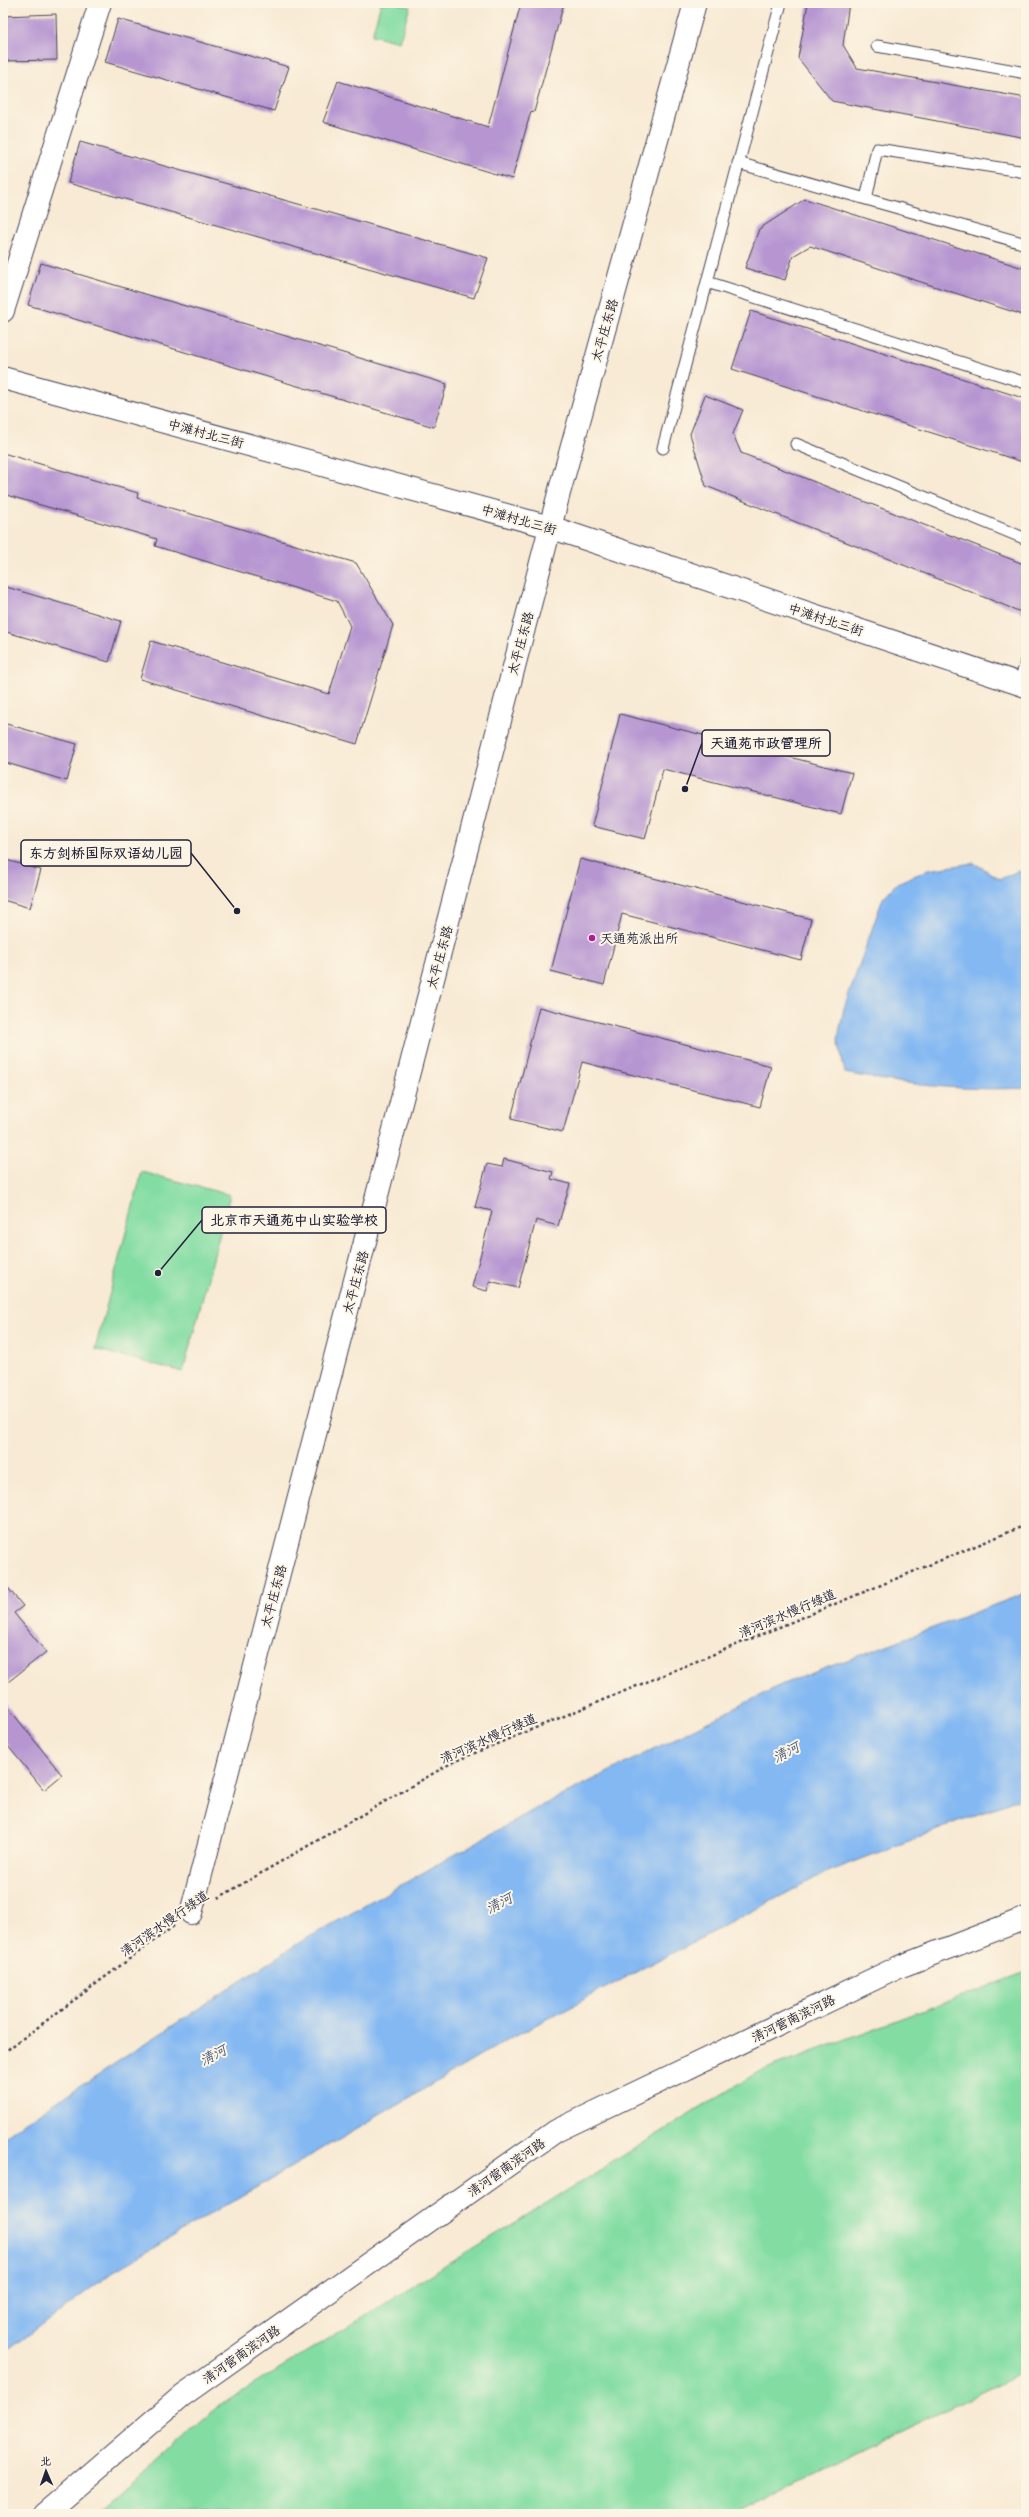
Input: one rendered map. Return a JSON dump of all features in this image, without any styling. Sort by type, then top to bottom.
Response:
[{"type":"street","points":[[3,311],[100,3]]},
{"type":"street","name":"太平庄东路","points":[[191,1913],[550,527],[695,3]]},
{"type":"street","name":"中滩村北三街","points":[[3,378],[550,527],[1022,684]]},
{"type":"street","name":"清河营南滨河路","points":[[44,2514],[183,2395],[556,2131],[899,1967],[1026,1918]]},
{"type":"lane","points":[[662,448],[781,3]]},
{"type":"lane","points":[[877,46],[1026,73]]},
{"type":"lane","points":[[866,199],[877,149],[1026,172]]},
{"type":"lane","points":[[738,163],[1026,244]]},
{"type":"lane","points":[[707,282],[1026,384]]},
{"type":"lane","points":[[796,444],[1026,539]]},
{"type":"lane","points":[[1022,684],[1026,663]]},
{"type":"path","name":"清河滨水慢行绿道","points":[[3,2053],[191,1913],[453,1762],[1026,1525]]},
{"type":"green space","points":[[381,3],[396,3],[410,7],[399,42],[372,35]]},
{"type":"green space","points":[[142,1172],[230,1195],[183,1372],[95,1349]]},
{"type":"green space","points":[[1026,1972],[1026,2371],[730,2514],[96,2514],[216,2408],[758,2072]]},
{"type":"water","points":[[974,863],[1000,879],[1018,871],[1026,873],[1026,1088],[957,1088],[912,1084],[845,1073],[838,1038],[844,1008],[883,898],[897,883],[928,870]]},
{"type":"water","name":"清河","points":[[1026,1593],[1026,1796],[825,1873],[516,2035],[114,2271],[3,2354],[3,2138],[9,2133],[297,1944],[537,1808],[783,1684]]},
{"type":"building","points":[[521,3],[564,3],[534,112],[531,111],[512,179],[323,122],[338,81],[488,127]]},
{"type":"building","points":[[808,3],[849,3],[843,45],[857,68],[1026,98],[1026,138],[832,101],[798,58]]},
{"type":"building","points":[[56,14],[57,60],[3,61],[3,16]]},
{"type":"building","points":[[118,19],[289,67],[274,111],[105,62]]},
{"type":"building","points":[[80,142],[488,258],[474,298],[68,183]]},
{"type":"building","points":[[805,199],[1026,269],[1026,316],[810,246],[793,256],[785,280],[745,268],[759,229]]},
{"type":"building","points":[[41,263],[447,384],[434,427],[28,305]]},
{"type":"building","points":[[751,311],[1026,399],[1026,463],[732,369]]},
{"type":"building","points":[[705,395],[743,410],[733,434],[741,453],[1026,565],[1026,614],[706,486],[690,434]]},
{"type":"building","points":[[3,453],[138,493],[137,498],[356,563],[393,625],[357,744],[140,679],[151,641],[329,694],[350,626],[337,601],[155,546],[157,539],[3,494]]},
{"type":"building","points":[[3,586],[121,621],[109,662],[3,631]]},
{"type":"building","points":[[620,714],[852,773],[841,814],[663,769],[645,839],[592,826]]},
{"type":"building","points":[[3,723],[77,744],[67,781],[3,762]]},
{"type":"building","points":[[3,859],[41,870],[30,908],[3,900]]},
{"type":"building","points":[[580,859],[811,919],[801,960],[622,914],[604,985],[551,971]]},
{"type":"building","points":[[539,1007],[771,1066],[760,1107],[582,1062],[563,1132],[511,1119]]},
{"type":"building","points":[[504,1159],[553,1172],[551,1179],[570,1184],[558,1226],[536,1220],[518,1288],[490,1281],[487,1291],[472,1287],[492,1211],[475,1207],[487,1164],[502,1167]]},
{"type":"building","points":[[3,1582],[23,1606],[14,1613],[46,1652],[3,1686]]},
{"type":"building","points":[[3,1701],[62,1775],[44,1790],[3,1740]]},
{"type":"place","name":"天通苑市政管理所","points":[[685,789]]},
{"type":"place","name":"东方剑桥国际双语幼儿园","points":[[237,911]]},
{"type":"place","name":"天通苑派出所","points":[[592,938]]},
{"type":"place","name":"北京市天通苑中山实验学校","points":[[158,1273]]}]
